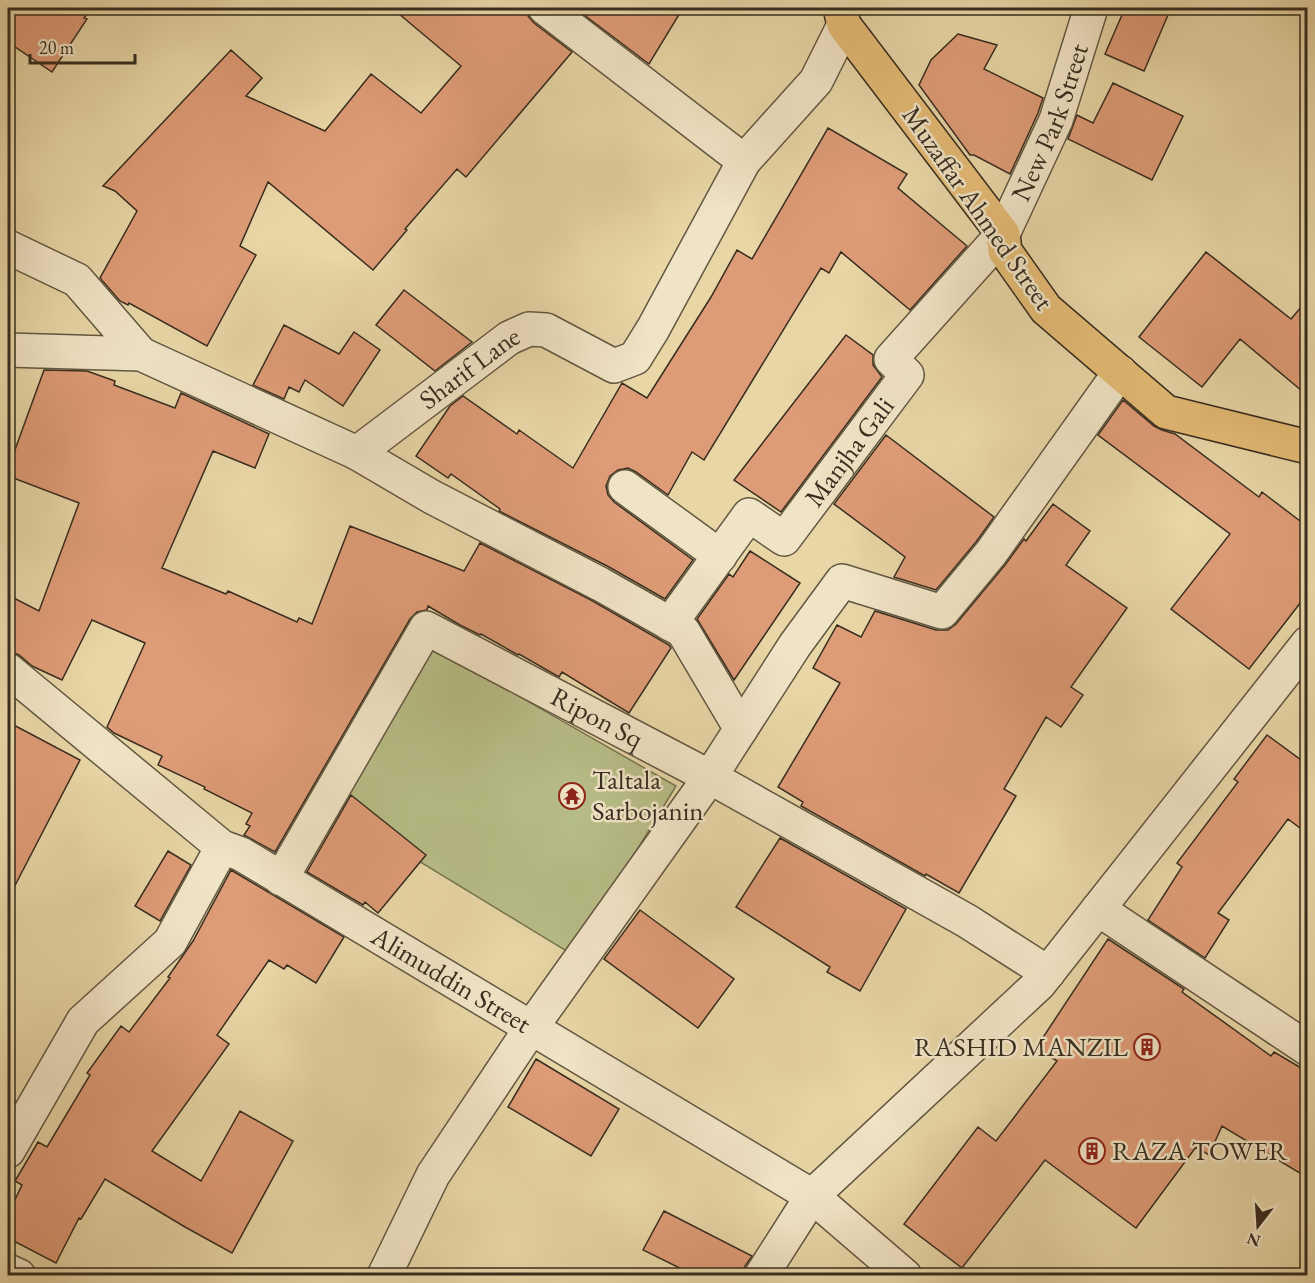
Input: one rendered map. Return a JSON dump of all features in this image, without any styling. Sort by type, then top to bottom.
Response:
[{"type":"main road","name":"Muzaffar Ahmed Street","points":[[842,16],[1003,234],[1005,251],[1046,309],[1166,412],[1308,447]]},
{"type":"street","points":[[545,8],[744,161]]},
{"type":"street","name":"New Park Street","points":[[1003,234],[1056,120],[1091,8]]},
{"type":"street","name":"Sharif Lane","points":[[357,453],[509,338],[529,329],[546,330],[614,366],[634,358],[653,328],[744,161],[816,81],[842,16]]},
{"type":"street","name":"Manjha Gali","points":[[670,624],[749,515],[784,539],[907,375],[891,360],[1003,234]]},
{"type":"street","points":[[8,247],[77,280],[141,354]]},
{"type":"street","points":[[8,350],[141,354],[357,453],[432,497],[600,584],[682,631],[741,729]]},
{"type":"street","points":[[384,1275],[433,1174],[531,1028],[710,777],[795,645],[842,580],[942,612],[991,553],[1120,372]]},
{"type":"street","points":[[625,487],[720,556]]},
{"type":"street","name":"Ripon Sq","points":[[281,879],[426,628],[710,777],[967,921],[1048,973]]},
{"type":"street","points":[[761,1275],[812,1196],[1039,984],[1308,643]]},
{"type":"street","name":"Alimuddin Street","points":[[8,670],[222,847],[241,854],[812,1196],[905,1275]]},
{"type":"street","points":[[8,1151],[83,1021],[170,942],[222,847]]},
{"type":"street","points":[[1098,909],[1308,1049]]},
{"type":"street","points":[[8,1271],[19,1275]]},
{"type":"green space","points":[[431,646],[676,786],[573,955],[335,810]]},
{"type":"building","points":[[8,8],[92,8],[52,72],[8,42]]},
{"type":"building","points":[[392,8],[527,8],[528,16],[534,23],[572,52],[466,177],[457,169],[373,270],[268,182],[240,246],[256,255],[207,346],[129,303],[128,305],[120,301],[100,278],[137,211],[115,191],[103,186],[231,50],[262,78],[246,96],[325,131],[371,74],[421,113],[461,66]]},
{"type":"building","points":[[575,8],[683,8],[649,64]]},
{"type":"building","points":[[1125,8],[1171,8],[1144,71],[1105,54]]},
{"type":"building","points":[[958,34],[997,45],[984,69],[1043,98],[1010,174],[970,155],[919,85],[931,60]]},
{"type":"building","points":[[1113,83],[1183,116],[1152,180],[1068,139],[1077,115],[1093,123]]},
{"type":"building","points":[[828,128],[907,174],[898,188],[967,246],[910,310],[841,252],[829,273],[821,268],[704,460],[692,452],[668,495],[628,468],[618,470],[610,476],[606,486],[608,495],[614,502],[693,560],[665,599],[609,567],[499,511],[500,509],[451,474],[448,478],[416,456],[450,406],[463,396],[517,434],[519,430],[573,468],[622,383],[647,398],[711,297],[737,250],[752,259]]},
{"type":"building","points":[[1206,252],[1291,319],[1308,299],[1308,396],[1240,339],[1202,387],[1139,337]]},
{"type":"building","points":[[404,290],[472,342],[435,371],[376,325]]},
{"type":"building","points":[[284,325],[339,354],[354,332],[380,350],[343,406],[305,380],[299,392],[289,387],[284,399],[253,385]]},
{"type":"building","points":[[846,335],[873,355],[873,365],[882,377],[781,512],[734,480]]},
{"type":"building","points":[[44,370],[87,371],[115,381],[114,385],[175,408],[181,393],[269,434],[255,468],[213,451],[162,568],[226,594],[228,591],[297,622],[299,618],[312,624],[350,526],[464,571],[480,543],[591,600],[671,648],[629,713],[562,672],[559,677],[428,606],[427,610],[417,612],[410,619],[275,852],[244,835],[250,826],[246,824],[252,813],[158,765],[162,756],[114,733],[107,727],[145,643],[92,620],[62,680],[32,666],[19,655],[8,652],[8,595],[39,611],[79,503],[8,476],[8,469]]},
{"type":"building","points":[[1123,400],[1154,426],[1175,434],[1259,497],[1262,492],[1308,527],[1308,593],[1249,669],[1171,609],[1230,534],[1098,435]]},
{"type":"building","points":[[886,435],[994,517],[936,590],[894,577],[905,557],[834,504]]},
{"type":"building","points":[[1053,504],[1090,531],[1066,565],[1127,608],[1071,687],[1083,695],[1061,727],[1046,717],[1004,789],[1016,796],[959,893],[801,806],[803,802],[778,787],[840,683],[813,668],[837,625],[861,637],[875,611],[936,630],[948,630],[956,624],[1024,539],[1026,541]]},
{"type":"building","points":[[750,551],[800,583],[734,680],[697,619],[729,574],[733,577]]},
{"type":"building","points":[[8,722],[80,760],[8,899]]},
{"type":"building","points":[[1267,735],[1308,765],[1308,834],[1288,819],[1218,913],[1229,920],[1205,958],[1148,920],[1182,867],[1177,863],[1238,782],[1234,779]]},
{"type":"building","points":[[351,795],[426,855],[378,913],[365,902],[363,905],[307,872]]},
{"type":"building","points":[[780,838],[906,909],[860,991],[827,972],[830,967],[736,907]]},
{"type":"building","points":[[168,851],[191,865],[160,921],[135,906]]},
{"type":"building","points":[[231,870],[344,937],[316,983],[287,965],[284,969],[269,960],[217,1035],[229,1044],[152,1151],[201,1181],[240,1111],[293,1141],[232,1253],[105,1179],[81,1219],[79,1218],[56,1263],[8,1238],[8,1214],[22,1185],[15,1181],[38,1142],[47,1147],[90,1075],[87,1073],[121,1026],[129,1032],[170,978],[168,977],[193,941]]},
{"type":"building","points":[[640,910],[734,979],[698,1028],[604,959]]},
{"type":"building","points":[[1108,939],[1184,989],[1182,992],[1271,1056],[1274,1052],[1308,1072],[1308,1178],[1222,1126],[1209,1155],[1196,1147],[1136,1228],[1045,1160],[962,1268],[904,1224],[978,1127],[996,1141],[1057,1061],[1036,1048]]},
{"type":"building","points":[[536,1059],[619,1109],[591,1156],[508,1107]]},
{"type":"building","points":[[664,1211],[752,1256],[742,1275],[694,1275],[643,1250]]},
{"type":"place","name":"Taltala Sarbojanin","points":[[572,796]]},
{"type":"place","name":"RASHID MANZIL","points":[[1147,1047]]},
{"type":"place","name":"RAZA TOWER","points":[[1092,1151]]}]
